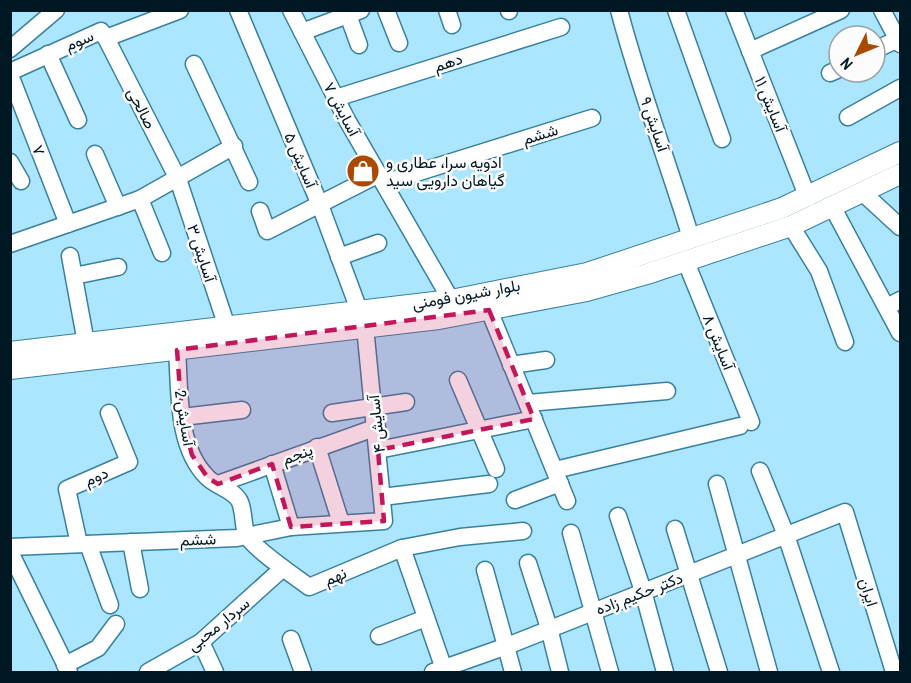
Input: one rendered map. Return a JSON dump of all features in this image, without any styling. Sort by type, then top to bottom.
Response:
[{"type":"main road","name":"بلوار شیون فومنی","points":[[10,352],[226,327],[362,318],[439,319],[489,310],[587,273],[623,263],[808,198],[900,152]]},
{"type":"main road","name":"بلوار شیون فومنی","points":[[10,369],[177,350],[451,300],[628,280],[791,226],[900,174]]},
{"type":"street","points":[[10,50],[56,10]]},
{"type":"street","name":"سوم","points":[[10,74],[48,54],[101,31],[106,38],[180,10]]},
{"type":"street","name":"آسایش ۵","points":[[238,10],[320,205],[362,318]]},
{"type":"street","name":"آسایش ۷","points":[[291,10],[336,98],[451,300]]},
{"type":"street","points":[[386,10],[399,43]]},
{"type":"street","name":"آسایش ۹","points":[[619,10],[629,50],[659,135],[691,238]]},
{"type":"street","points":[[676,10],[722,139]]},
{"type":"street","name":"آسایش ۱۱","points":[[735,10],[808,198]]},
{"type":"street","points":[[750,51],[841,10]]},
{"type":"street","points":[[882,10],[899,41]]},
{"type":"street","points":[[302,32],[354,13],[359,45]]},
{"type":"street","name":"دهم","points":[[336,98],[561,27]]},
{"type":"street","name":"صالحی","points":[[106,38],[178,179]]},
{"type":"street","points":[[48,54],[78,120]]},
{"type":"street","points":[[194,64],[249,182]]},
{"type":"street","name":"۷","points":[[10,74],[68,224]]},
{"type":"street","points":[[848,117],[900,88]]},
{"type":"street","name":"ششم","points":[[260,212],[267,231],[381,179],[592,118]]},
{"type":"street","points":[[10,244],[140,199],[234,146]]},
{"type":"street","points":[[95,154],[118,207]]},
{"type":"street","points":[[10,162],[21,181]]},
{"type":"street","name":"آسایش ۳","points":[[178,179],[226,327]]},
{"type":"street","points":[[862,192],[900,227]]},
{"type":"street","points":[[140,199],[162,253]]},
{"type":"street","points":[[832,208],[894,303],[900,333]]},
{"type":"street","points":[[791,226],[819,271],[845,342]]},
{"type":"street","points":[[339,257],[378,243]]},
{"type":"street","points":[[70,256],[86,343]]},
{"type":"street","name":"آسایش ۸","points":[[557,477],[745,424],[686,262]]},
{"type":"street","points":[[74,276],[118,267]]},
{"type":"street","points":[[489,310],[567,501]]},
{"type":"street","name":"آسایش ۴","points":[[362,318],[377,427],[384,521]]},
{"type":"street","name":"آسایش 2","points":[[177,350],[182,417],[192,455],[208,478],[239,501],[247,536]]},
{"type":"street","points":[[511,365],[546,360]]},
{"type":"street","points":[[382,497],[493,477],[481,429],[458,380]]},
{"type":"street","points":[[528,403],[667,391]]},
{"type":"street","points":[[332,413],[406,402]]},
{"type":"street","points":[[182,417],[242,410]]},
{"type":"street","name":"دوم","points":[[84,544],[67,489],[129,462],[109,412]]},
{"type":"street","points":[[378,450],[534,419]]},
{"type":"street","name":"پنجم","points":[[218,484],[377,427]]},
{"type":"street","points":[[317,447],[341,523]]},
{"type":"street","points":[[272,464],[291,527]]},
{"type":"street","points":[[760,471],[786,535],[831,672]]},
{"type":"street","points":[[515,500],[557,477]]},
{"type":"street","points":[[717,484],[769,672]]},
{"type":"street","name":"دکتر حکیم زاده","points":[[441,671],[845,512]]},
{"type":"street","name":"ایران","points":[[845,512],[894,672]]},
{"type":"street","points":[[618,516],[643,591],[664,672]]},
{"type":"street","name":"ششم","points":[[10,547],[247,536],[291,527],[384,521]]},
{"type":"street","points":[[675,529],[719,672]]},
{"type":"street","points":[[441,671],[402,548],[460,537],[523,531]]},
{"type":"street","points":[[571,533],[610,672]]},
{"type":"street","name":"نهم","points":[[247,536],[283,568],[309,587],[402,548]]},
{"type":"street","points":[[131,542],[140,589]]},
{"type":"street","points":[[84,544],[110,605]]},
{"type":"street","points":[[10,552],[67,669],[98,648],[116,624]]},
{"type":"street","points":[[528,563],[549,628],[560,672]]},
{"type":"street","name":"سردار محبی","points":[[148,672],[201,642],[283,568]]},
{"type":"street","points":[[485,570],[513,672]]},
{"type":"street","points":[[379,636],[426,618]]},
{"type":"street","points":[[291,639],[303,672]]},
{"type":"street","points":[[201,642],[215,672]]},
{"type":"highlighted area","points":[[489,310],[534,419],[378,450],[384,521],[291,527],[272,464],[218,484],[208,478],[192,455],[182,417],[177,350]]},
{"type":"place","name":"ادویه سرا، عطاری و گیاهان دارویی سید","points":[[363,171]]}]
